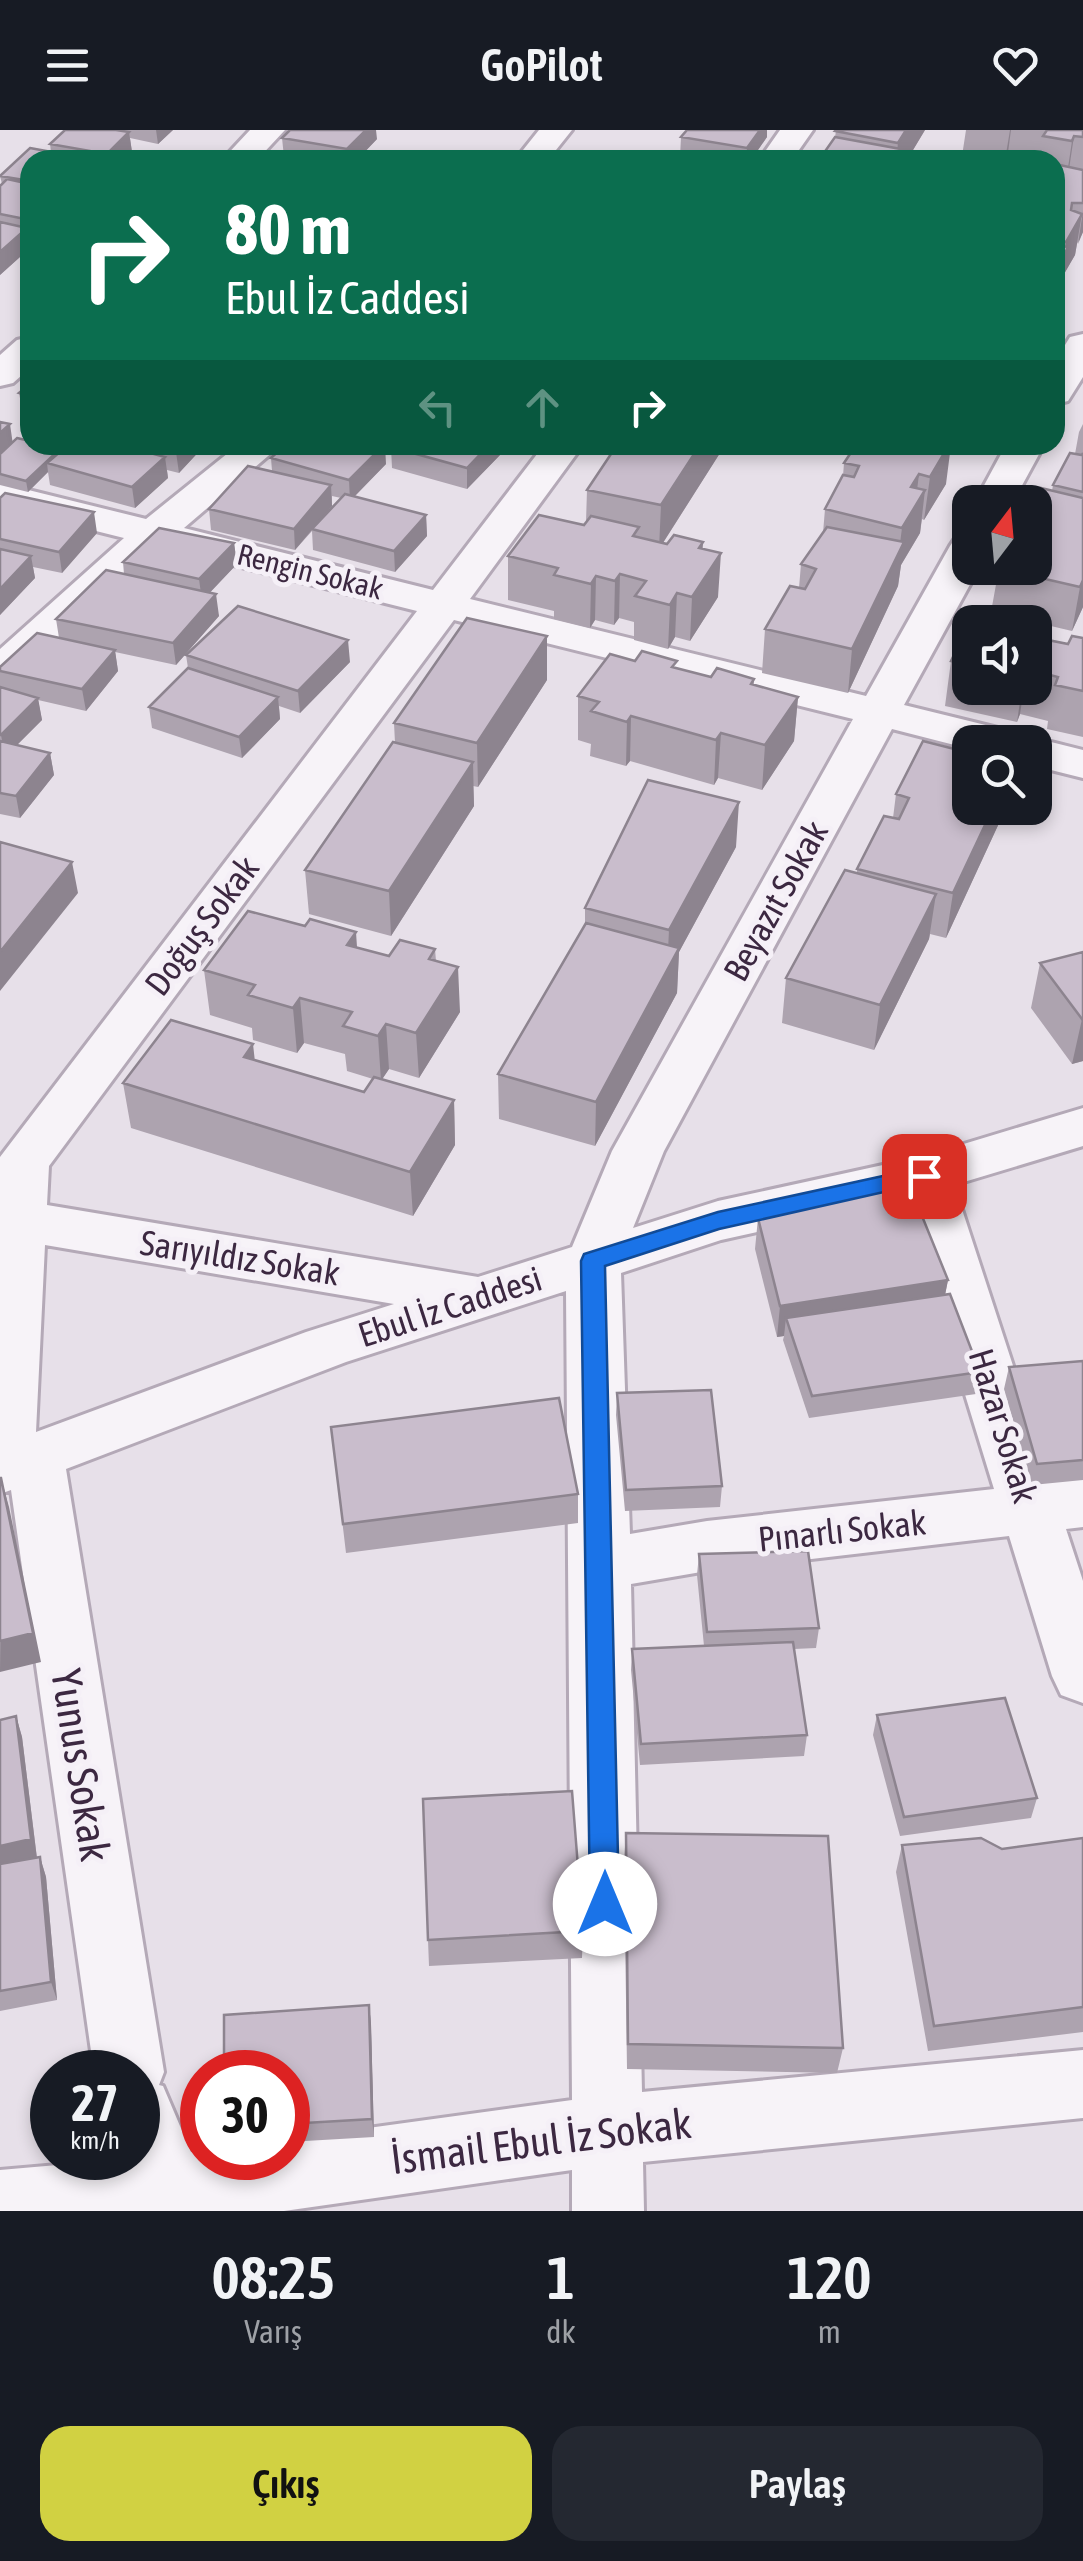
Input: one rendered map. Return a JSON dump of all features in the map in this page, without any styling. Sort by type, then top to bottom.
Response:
[{"type":"street","points":[[249,150],[270,130]]},
{"type":"street","points":[[539,150],[556,130]]},
{"type":"street","points":[[1065,374],[1083,345]]},
{"type":"street","points":[[0,375],[20,357]]},
{"type":"street","points":[[0,672],[152,534],[250,455]]},
{"type":"street","name":"Doğuş Sokak","points":[[13,1465],[9,1219],[24,1163],[557,455]]},
{"type":"street","points":[[1003,485],[1020,455]]},
{"type":"street","name":"Rengin Sokak","points":[[0,494],[952,731]]},
{"type":"street","name":"Beyazıt Sokak","points":[[593,1261],[638,1152],[952,579]]},
{"type":"street","points":[[1052,756],[1083,764]]},
{"type":"street","name":"Ebul İz Caddesi","points":[[13,1465],[326,1347],[718,1221],[924,1176],[1083,1127]]},
{"type":"street","name":"Hazar Sokak","points":[[924,1176],[1056,1506],[1083,1676]]},
{"type":"street","name":"Sarıyıldız Sokak","points":[[9,1219],[481,1297]]},
{"type":"street","points":[[593,1261],[601,1564],[608,2211]]},
{"type":"street","name":"Yunus Sokak","points":[[13,1465],[125,2050]]},
{"type":"street","name":"Pınarlı Sokak","points":[[601,1564],[708,1546],[1056,1506]]},
{"type":"street","name":"İsmail Ebul İz Sokak","points":[[0,2206],[203,2196],[607,2130],[1083,2084]]},
{"type":"street","points":[[160,2140],[203,2196]]},
{"type":"building","points":[[65,130],[129,132],[111,150],[50,144]]},
{"type":"building","points":[[290,130],[366,130],[347,149],[282,138]]},
{"type":"building","points":[[687,130],[760,130],[747,148],[681,137]]},
{"type":"building","points":[[836,130],[906,130],[898,143]]},
{"type":"building","points":[[1047,130],[1083,130],[1083,137],[1074,136],[1072,141],[1043,136]]},
{"type":"building","points":[[835,137],[906,150],[826,150]]},
{"type":"building","points":[[20,157],[20,179],[0,176]]},
{"type":"building","points":[[1065,166],[1083,170],[1083,203],[1072,203],[1071,210],[1082,214],[1066,242]]},
{"type":"building","points":[[7,179],[20,182],[20,218],[0,214],[0,186]]},
{"type":"building","points":[[0,222],[20,226],[20,234],[0,252]]},
{"type":"building","points":[[17,438],[20,455],[54,455],[26,481],[0,474],[0,454]]},
{"type":"building","points":[[1070,453],[1083,453],[1083,492],[1053,485]]},
{"type":"building","points":[[56,455],[165,457],[132,487],[47,463]]},
{"type":"building","points":[[274,455],[374,455],[349,480],[271,458]]},
{"type":"building","points":[[420,455],[479,455],[467,468]]},
{"type":"building","points":[[610,455],[694,455],[661,505],[587,490]]},
{"type":"building","points":[[849,455],[943,455],[930,477],[919,474],[911,487],[925,490],[902,528],[825,509],[843,475],[854,477],[859,466],[844,463]]},
{"type":"building","points":[[248,466],[331,485],[294,529],[209,509]]},
{"type":"building","points":[[1052,491],[1083,498],[1080,587],[1052,581]]},
{"type":"building","points":[[5,493],[94,512],[59,552],[0,539],[0,498]]},
{"type":"building","points":[[345,494],[426,515],[394,551],[312,529]]},
{"type":"building","points":[[539,515],[584,525],[591,516],[639,527],[633,536],[667,544],[674,535],[703,542],[699,548],[721,553],[692,597],[677,593],[670,605],[635,596],[646,581],[620,574],[615,581],[596,576],[591,584],[554,575],[558,568],[508,556]]},
{"type":"building","points":[[827,527],[904,542],[852,649],[765,629],[790,586],[805,589],[816,569],[801,564]]},
{"type":"building","points":[[159,528],[234,543],[199,579],[123,562]]},
{"type":"building","points":[[0,549],[31,556],[0,589]]},
{"type":"building","points":[[106,570],[216,594],[173,643],[56,619]]},
{"type":"building","points":[[238,606],[348,640],[298,691],[186,655]]},
{"type":"building","points":[[467,618],[547,636],[477,743],[394,723]]},
{"type":"building","points":[[37,633],[115,650],[82,689],[0,671]]},
{"type":"building","points":[[1072,636],[1083,638],[1083,691],[1055,685],[1058,677],[1052,675],[1052,641],[1068,644]]},
{"type":"building","points":[[642,651],[677,661],[672,667],[711,677],[717,668],[754,679],[751,684],[798,697],[765,745],[721,733],[716,740],[631,716],[627,722],[591,711],[599,702],[578,696],[610,654],[635,661]]},
{"type":"building","points":[[188,668],[278,697],[239,737],[149,707]]},
{"type":"building","points":[[0,687],[38,698],[1,735],[0,735]]},
{"type":"building","points":[[0,741],[50,753],[16,796],[0,793]]},
{"type":"building","points":[[923,741],[952,748],[952,825],[985,825],[953,893],[857,869],[884,816],[899,819],[909,798],[896,794]]},
{"type":"building","points":[[393,742],[473,762],[389,891],[305,870]]},
{"type":"building","points":[[648,780],[739,802],[669,930],[585,908]]},
{"type":"building","points":[[0,842],[72,862],[0,952]]},
{"type":"building","points":[[845,870],[936,894],[880,1005],[786,978]]},
{"type":"building","points":[[248,911],[305,926],[310,919],[356,932],[347,945],[389,956],[400,940],[435,949],[429,959],[458,967],[416,1033],[386,1024],[378,1036],[343,1026],[352,1012],[300,998],[293,1008],[248,995],[255,985],[204,970]]},
{"type":"building","points":[[586,923],[679,948],[596,1102],[498,1074]]},
{"type":"building","points":[[1083,952],[1083,1018],[1082,1019],[1040,963]]},
{"type":"building","points":[[171,1020],[253,1044],[244,1057],[364,1092],[374,1077],[454,1100],[410,1172],[123,1083]]},
{"type":"building","points":[[909,1184],[948,1280],[780,1306],[758,1218]]},
{"type":"building","points":[[950,1294],[980,1372],[812,1396],[786,1318]]},
{"type":"building","points":[[1083,1361],[1083,1460],[1037,1464],[1009,1367]]},
{"type":"building","points":[[711,1390],[722,1486],[626,1490],[617,1393]]},
{"type":"building","points":[[559,1398],[578,1494],[343,1524],[331,1427]]},
{"type":"building","points":[[0,1478],[33,1633],[0,1641]]},
{"type":"building","points":[[808,1551],[819,1628],[707,1632],[699,1554]]},
{"type":"building","points":[[793,1642],[807,1735],[641,1744],[632,1649]]},
{"type":"building","points":[[1005,1698],[1037,1798],[904,1817],[877,1715]]},
{"type":"building","points":[[16,1716],[31,1839],[0,1846],[0,1720]]},
{"type":"building","points":[[572,1791],[583,1931],[428,1940],[423,1799]]},
{"type":"building","points":[[626,1833],[828,1836],[843,2048],[628,2044]]},
{"type":"building","points":[[981,1838],[1002,1849],[1083,1838],[1083,2007],[934,2026],[902,1845]]},
{"type":"building","points":[[40,1857],[51,1982],[0,1991],[0,1864]]},
{"type":"building","points":[[369,2005],[372,2119],[310,2123],[310,2050],[224,2050],[224,2015]]},
{"type":"route","points":[[605,1904],[593,1261],[718,1221],[924,1176]]}]
